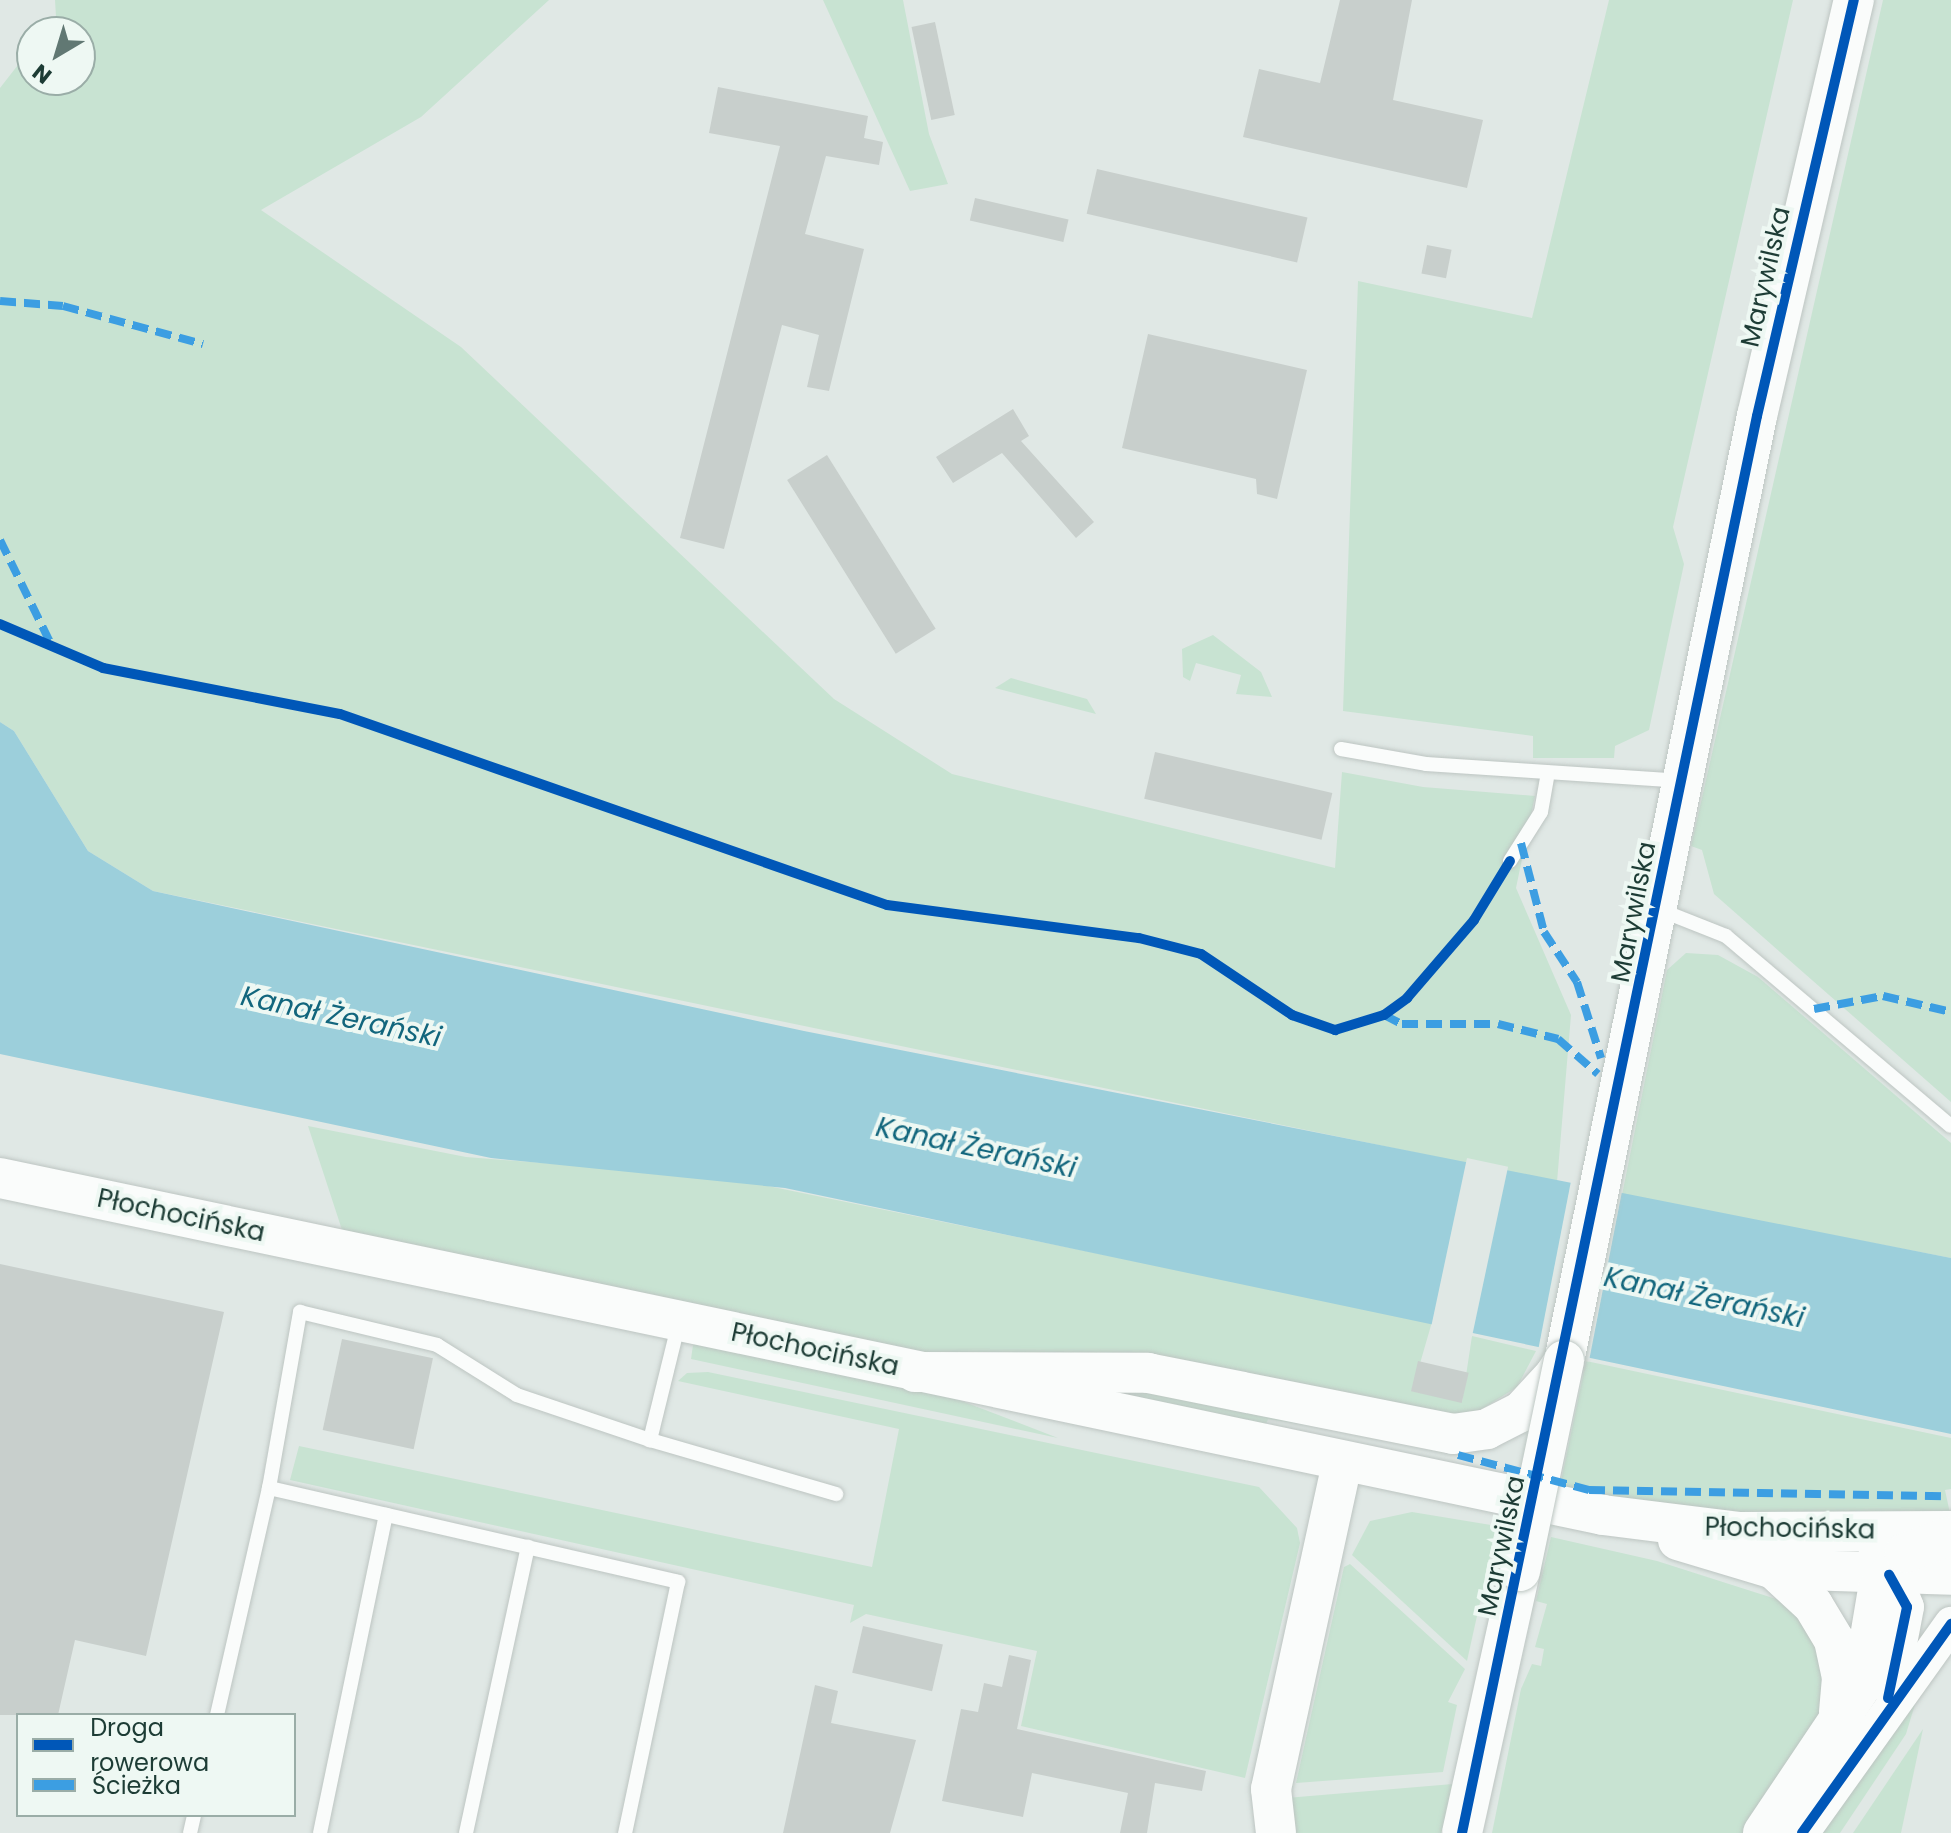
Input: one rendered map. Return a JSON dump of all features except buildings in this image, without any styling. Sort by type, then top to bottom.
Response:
[{"type":"main road","name":"Marywilska","points":[[1465,1830],[1622,1084],[1757,416],[1854,0]]},
{"type":"main road","name":"Płochocińska","points":[[0,1178],[1342,1463],[1630,1519],[1718,1556],[1771,1551],[1833,1530],[1951,1534]]},
{"type":"main road","points":[[915,1372],[1095,1369],[1257,1394],[1435,1432],[1471,1433],[1521,1412],[1564,1361]]},
{"type":"main road","points":[[1276,1833],[1271,1789],[1342,1463]]},
{"type":"main road","points":[[1763,1833],[1838,1726],[1862,1685],[1873,1607],[1889,1575],[1905,1553],[1951,1534]]},
{"type":"main road","points":[[1771,1551],[1813,1605],[1834,1640],[1842,1678],[1838,1726]]},
{"type":"main road","name":"Płochocińska","points":[[1771,1551],[1889,1575],[1951,1575]]},
{"type":"street","points":[[1833,1530],[1889,1575],[1907,1607],[1901,1655],[1884,1713]]},
{"type":"street","points":[[1802,1833],[1884,1713],[1951,1624]]},
{"type":"street","points":[[1266,1833],[1271,1789]]},
{"type":"lane","points":[[1341,749],[1426,764],[1682,781]]},
{"type":"lane","points":[[1510,861],[1541,812],[1548,773]]},
{"type":"lane","points":[[1658,909],[1726,936],[1951,1126]]},
{"type":"lane","points":[[217,1713],[269,1488],[300,1312],[437,1345],[517,1395],[650,1440],[836,1494]]},
{"type":"lane","points":[[650,1440],[679,1321]]},
{"type":"lane","points":[[269,1488],[678,1582],[625,1833]]},
{"type":"lane","points":[[320,1833],[386,1515]]},
{"type":"lane","points":[[466,1833],[528,1547]]},
{"type":"green space","points":[[55,0],[549,0],[421,117],[261,210],[461,347],[834,699],[952,774],[1335,868],[1342,772],[1423,787],[1535,796],[1516,888],[1571,1015],[1557,1182],[153,891],[88,851],[14,731],[0,722],[0,88],[16,68],[16,96],[96,96],[96,16],[56,16]]},
{"type":"green space","points":[[823,0],[903,0],[929,134],[948,184],[910,191]]},
{"type":"green space","points":[[1609,0],[1793,0],[1673,527],[1684,564],[1649,730],[1615,746],[1614,758],[1533,758],[1533,736],[1343,711],[1358,281],[1532,318]]},
{"type":"green space","points":[[1883,0],[1951,0],[1951,1102],[1714,894],[1702,850],[1691,846]]},
{"type":"green space","points":[[1213,635],[1261,672],[1272,697],[1236,694],[1241,675],[1196,663],[1190,681],[1183,677],[1182,649]]},
{"type":"green space","points":[[1011,678],[1087,699],[1096,714],[995,688]]},
{"type":"green space","points":[[1686,953],[1718,955],[1758,977],[1951,1143],[1951,1258],[1622,1195],[1667,970]]},
{"type":"green space","points":[[308,1126],[466,1157],[683,1174],[685,1169],[1432,1322],[1412,1391],[1462,1402],[1472,1336],[1536,1351],[1517,1387],[1463,1421],[931,1358],[344,1236]]},
{"type":"green space","points":[[702,1340],[954,1398],[1058,1438],[691,1359],[693,1345]]},
{"type":"green space","points":[[1586,1361],[1951,1438],[1951,1489],[1945,1490],[1951,1518],[1821,1524],[1559,1491]]},
{"type":"green space","points":[[708,1372],[1259,1487],[1297,1528],[1300,1543],[1245,1778],[1021,1726],[1037,1651],[866,1614],[850,1623],[854,1605],[290,1480],[299,1446],[872,1567],[899,1429],[678,1381],[687,1373]]},
{"type":"green space","points":[[1118,1379],[1318,1427],[1268,1419],[1265,1427],[1067,1384]]},
{"type":"green space","points":[[1412,1512],[1497,1526],[1467,1661],[1352,1555],[1370,1521]]},
{"type":"green space","points":[[1551,1537],[1657,1561],[1804,1608],[1822,1636],[1828,1713],[1750,1833],[1492,1833],[1521,1689],[1532,1664],[1541,1666],[1544,1649],[1535,1647],[1547,1604],[1536,1601]]},
{"type":"green space","points":[[1350,1564],[1465,1669],[1448,1702],[1457,1705],[1443,1772],[1296,1783],[1344,1567]]},
{"type":"green space","points":[[1926,1668],[1906,1734],[1840,1833],[1818,1833]]},
{"type":"green space","points":[[1923,1729],[1901,1833],[1853,1833]]},
{"type":"green space","points":[[1453,1784],[1442,1833],[1289,1833],[1286,1798]]},
{"type":"water","name":"Kanał Żerański","points":[[0,722],[14,731],[88,851],[153,891],[804,1031],[1951,1258],[1951,1434],[785,1188],[491,1158],[0,1054]]},
{"type":"pier","points":[[1467,1158],[1508,1167],[1472,1337],[1431,1328]]},
{"type":"pier","points":[[1571,1181],[1622,1191],[1589,1362],[1538,1352]]},
{"type":"marked path","points":[[0,301],[63,306],[203,344]]},
{"type":"marked path","points":[[0,540],[52,646]]},
{"type":"marked path","points":[[1521,843],[1544,932],[1577,982],[1601,1058]]},
{"type":"marked path","points":[[1814,1009],[1883,996],[1951,1012]]},
{"type":"marked path","points":[[1384,1015],[1402,1024],[1498,1024],[1558,1039],[1598,1074]]},
{"type":"marked path","points":[[1458,1455],[1589,1490],[1945,1496]]},
{"type":"cycle path","points":[[1462,1833],[1757,416],[1854,0]]},
{"type":"cycle path","points":[[0,624],[103,668],[340,714],[887,905],[1139,938],[1201,954],[1292,1015],[1335,1030],[1384,1015],[1407,998],[1474,920],[1510,861]]},
{"type":"cycle path","points":[[1888,1698],[1907,1607],[1889,1575]]},
{"type":"cycle path","points":[[1802,1833],[1951,1624]]}]
